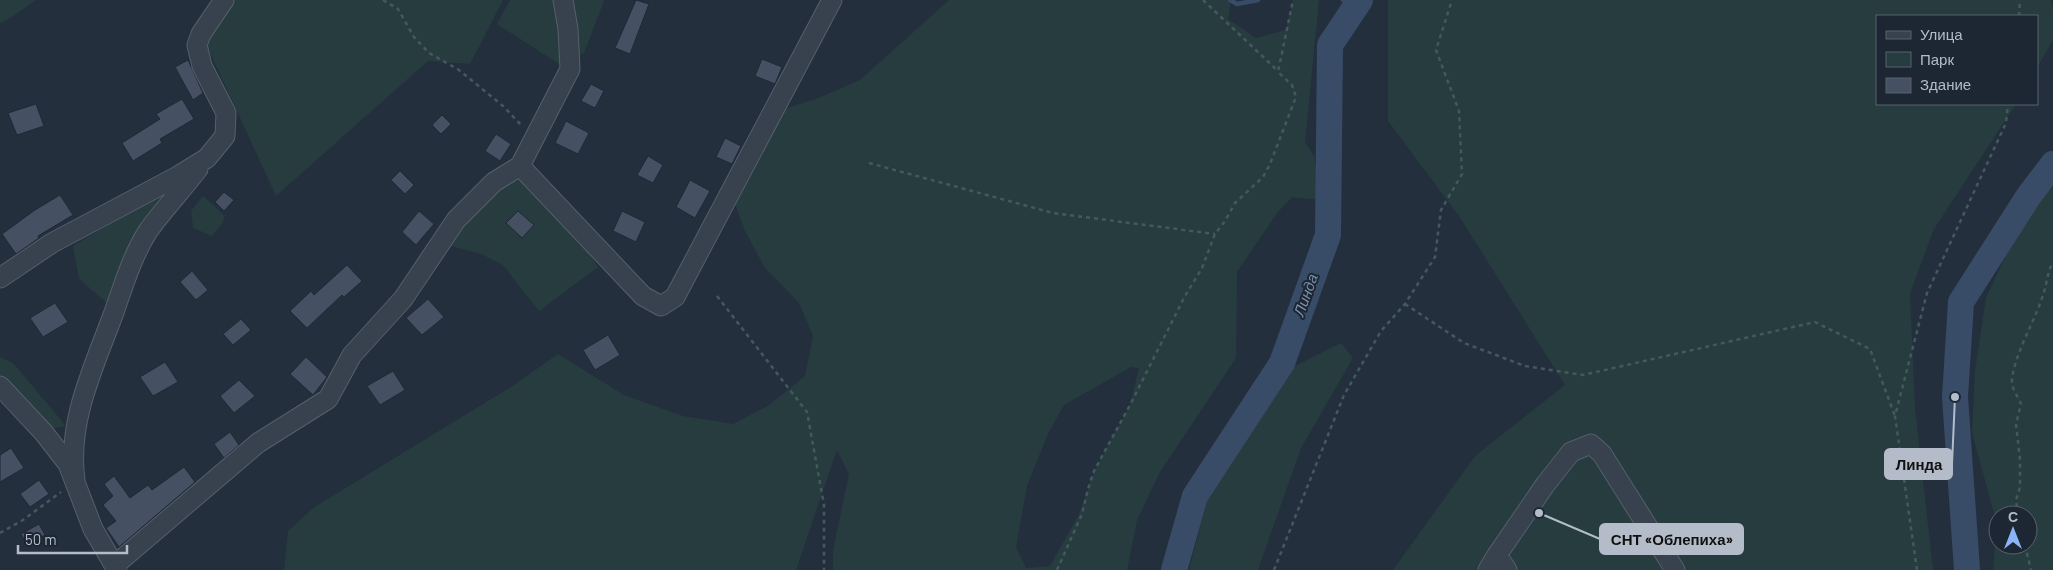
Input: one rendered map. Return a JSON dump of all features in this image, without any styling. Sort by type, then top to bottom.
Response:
[{"type":"street","points":[[76,480],[73,461],[78,416],[89,378],[131,266],[148,232],[226,136],[226,113],[202,66],[197,45],[201,34],[224,0]]},
{"type":"street","points":[[0,386],[44,433],[68,464],[76,480],[93,530],[116,568],[258,443],[328,399],[352,355],[403,300],[456,220],[494,182],[520,166],[570,69],[568,29],[563,0]]},
{"type":"street","points":[[520,166],[643,296],[661,306],[675,297],[832,0]]},
{"type":"street","points":[[0,278],[52,243],[178,176],[207,158]]},
{"type":"street","points":[[1497,565],[1545,485],[1571,452],[1591,444],[1602,454],[1675,570]]},
{"type":"path","points":[[383,0],[398,9],[414,37],[429,53],[459,70],[503,106],[524,128],[533,141]]},
{"type":"path","points":[[1278,72],[1293,0]]},
{"type":"path","points":[[1274,570],[1344,395],[1381,331],[1405,304],[1435,257],[1441,210],[1462,174],[1460,111],[1436,50],[1452,0]]},
{"type":"path","points":[[2019,15],[2020,0]]},
{"type":"path","points":[[1058,570],[1082,514],[1094,471],[1130,405],[1184,296],[1202,268],[1215,234],[1235,203],[1266,174],[1294,104],[1295,93],[1292,85],[1204,1]]},
{"type":"path","points":[[1895,416],[1927,293],[2006,124],[2008,105]]},
{"type":"path","points":[[868,163],[1053,213],[1215,234]]},
{"type":"path","points":[[2017,505],[2016,500],[2020,487],[2020,459],[2016,424],[2021,404],[2013,390],[2012,379],[2053,262]]},
{"type":"path","points":[[716,296],[807,412],[824,506],[824,570]]},
{"type":"path","points":[[1405,304],[1464,343],[1525,366],[1583,374],[1815,322],[1870,349],[1895,416],[1917,570]]},
{"type":"path","points":[[0,533],[23,520],[76,480]]},
{"type":"path","points":[[2027,555],[2031,570]]},
{"type":"green space","points":[[0,0],[36,0],[0,23]]},
{"type":"green space","points":[[224,0],[503,0],[470,64],[428,61],[276,196],[205,42]]},
{"type":"green space","points":[[510,0],[604,1],[584,53],[559,64],[497,24]]},
{"type":"green space","points":[[949,0],[1231,0],[1228,19],[1256,38],[1286,30],[1293,0],[1319,0],[1305,142],[1314,156],[1321,200],[1292,197],[1277,213],[1237,272],[1236,358],[1160,472],[1137,520],[1127,570],[833,570],[833,550],[849,474],[837,450],[796,570],[284,570],[288,531],[313,508],[511,387],[558,354],[624,395],[683,416],[733,424],[768,406],[805,376],[813,336],[799,303],[765,268],[745,231],[731,193],[771,113],[816,99],[860,80]],"holes":[[[1131,367],[1139,368],[1130,405],[1094,471],[1079,514],[1050,566],[1026,568],[1016,547],[1027,486],[1047,436],[1064,405]]]},
{"type":"green space","points":[[1388,0],[2051,0],[2053,40],[2038,66],[2038,15],[1876,15],[1876,105],[2015,105],[1934,229],[1910,293],[1915,408],[1933,570],[1393,570],[1475,456],[1565,385],[1459,216],[1388,121]]},
{"type":"green space","points":[[188,177],[136,230],[114,309],[79,279],[73,246]]},
{"type":"green space","points":[[522,180],[574,230],[598,267],[539,311],[503,265],[481,254],[447,245],[464,218],[506,182]]},
{"type":"green space","points":[[2053,185],[2053,570],[1993,570],[1994,555],[2038,555],[2038,505],[1992,505],[1972,433],[1975,371],[1986,298],[2017,231]]},
{"type":"green space","points":[[203,196],[225,216],[222,224],[212,236],[193,228],[191,211]]},
{"type":"green space","points":[[1341,343],[1353,358],[1301,448],[1258,570],[1189,570],[1209,493],[1289,369]]},
{"type":"green space","points":[[0,357],[14,364],[66,426],[48,429],[0,395]]},
{"type":"building","points":[[636,0],[649,4],[630,54],[615,48]]},
{"type":"building","points":[[762,59],[782,67],[775,84],[755,76]]},
{"type":"building","points":[[188,60],[203,93],[193,100],[175,67]]},
{"type":"building","points":[[591,84],[604,91],[595,108],[581,101]]},
{"type":"building","points":[[182,99],[194,119],[160,139],[162,143],[133,161],[122,143],[160,119],[156,114]]},
{"type":"building","points":[[36,104],[44,126],[17,135],[8,113]]},
{"type":"building","points":[[442,115],[451,124],[441,134],[432,125]]},
{"type":"building","points":[[566,121],[589,133],[578,154],[555,143]]},
{"type":"building","points":[[496,134],[511,144],[500,161],[485,151]]},
{"type":"building","points":[[725,138],[741,146],[732,164],[716,157]]},
{"type":"building","points":[[648,156],[663,165],[653,183],[637,175]]},
{"type":"building","points":[[400,171],[414,185],[405,194],[391,180]]},
{"type":"building","points":[[690,180],[710,191],[695,218],[676,207]]},
{"type":"building","points":[[224,192],[234,200],[224,211],[215,202]]},
{"type":"building","points":[[60,195],[73,215],[38,236],[39,238],[16,254],[2,234],[35,210]]},
{"type":"building","points":[[419,211],[434,224],[416,245],[402,232]]},
{"type":"building","points":[[518,211],[534,225],[522,238],[506,223]]},
{"type":"building","points":[[622,211],[645,222],[636,242],[613,231]]},
{"type":"building","points":[[347,265],[362,281],[344,297],[342,295],[307,328],[290,311],[311,291],[314,295]]},
{"type":"building","points":[[192,271],[208,290],[196,300],[180,282]]},
{"type":"building","points":[[428,299],[444,317],[422,335],[406,318]]},
{"type":"building","points":[[55,303],[68,322],[43,337],[30,318]]},
{"type":"building","points":[[241,319],[251,330],[233,345],[223,334]]},
{"type":"building","points":[[608,335],[620,355],[595,370],[583,350]]},
{"type":"building","points":[[306,357],[327,377],[313,395],[290,374]]},
{"type":"building","points":[[165,362],[178,382],[153,396],[140,377]]},
{"type":"building","points":[[393,371],[405,390],[380,405],[367,386]]},
{"type":"building","points":[[239,380],[255,396],[234,413],[220,396]]},
{"type":"building","points":[[230,432],[239,445],[224,458],[214,444]]},
{"type":"building","points":[[11,448],[24,468],[0,482],[0,455]]},
{"type":"building","points":[[184,467],[195,482],[119,547],[106,528],[116,521],[103,505],[113,496],[104,484],[114,476],[130,498],[148,485],[152,490]]},
{"type":"building","points":[[39,480],[49,494],[30,507],[20,494]]},
{"type":"building","points":[[39,524],[45,535],[27,545],[21,534]]},
{"type":"waterway","points":[[1230,0],[1237,4],[1258,0]]},
{"type":"waterway","points":[[1343,0],[1355,8]]},
{"type":"waterway","name":"Линда","points":[[1174,570],[1195,496],[1282,363],[1328,235],[1330,45],[1360,0]]},
{"type":"waterway","name":"Линда","points":[[1967,570],[1955,397],[1961,302],[2028,197],[2053,164]]},
{"type":"place","name":"Линда","points":[[1955,397]]},
{"type":"place","name":"СНТ «Облепиха»","points":[[1539,513]]}]
